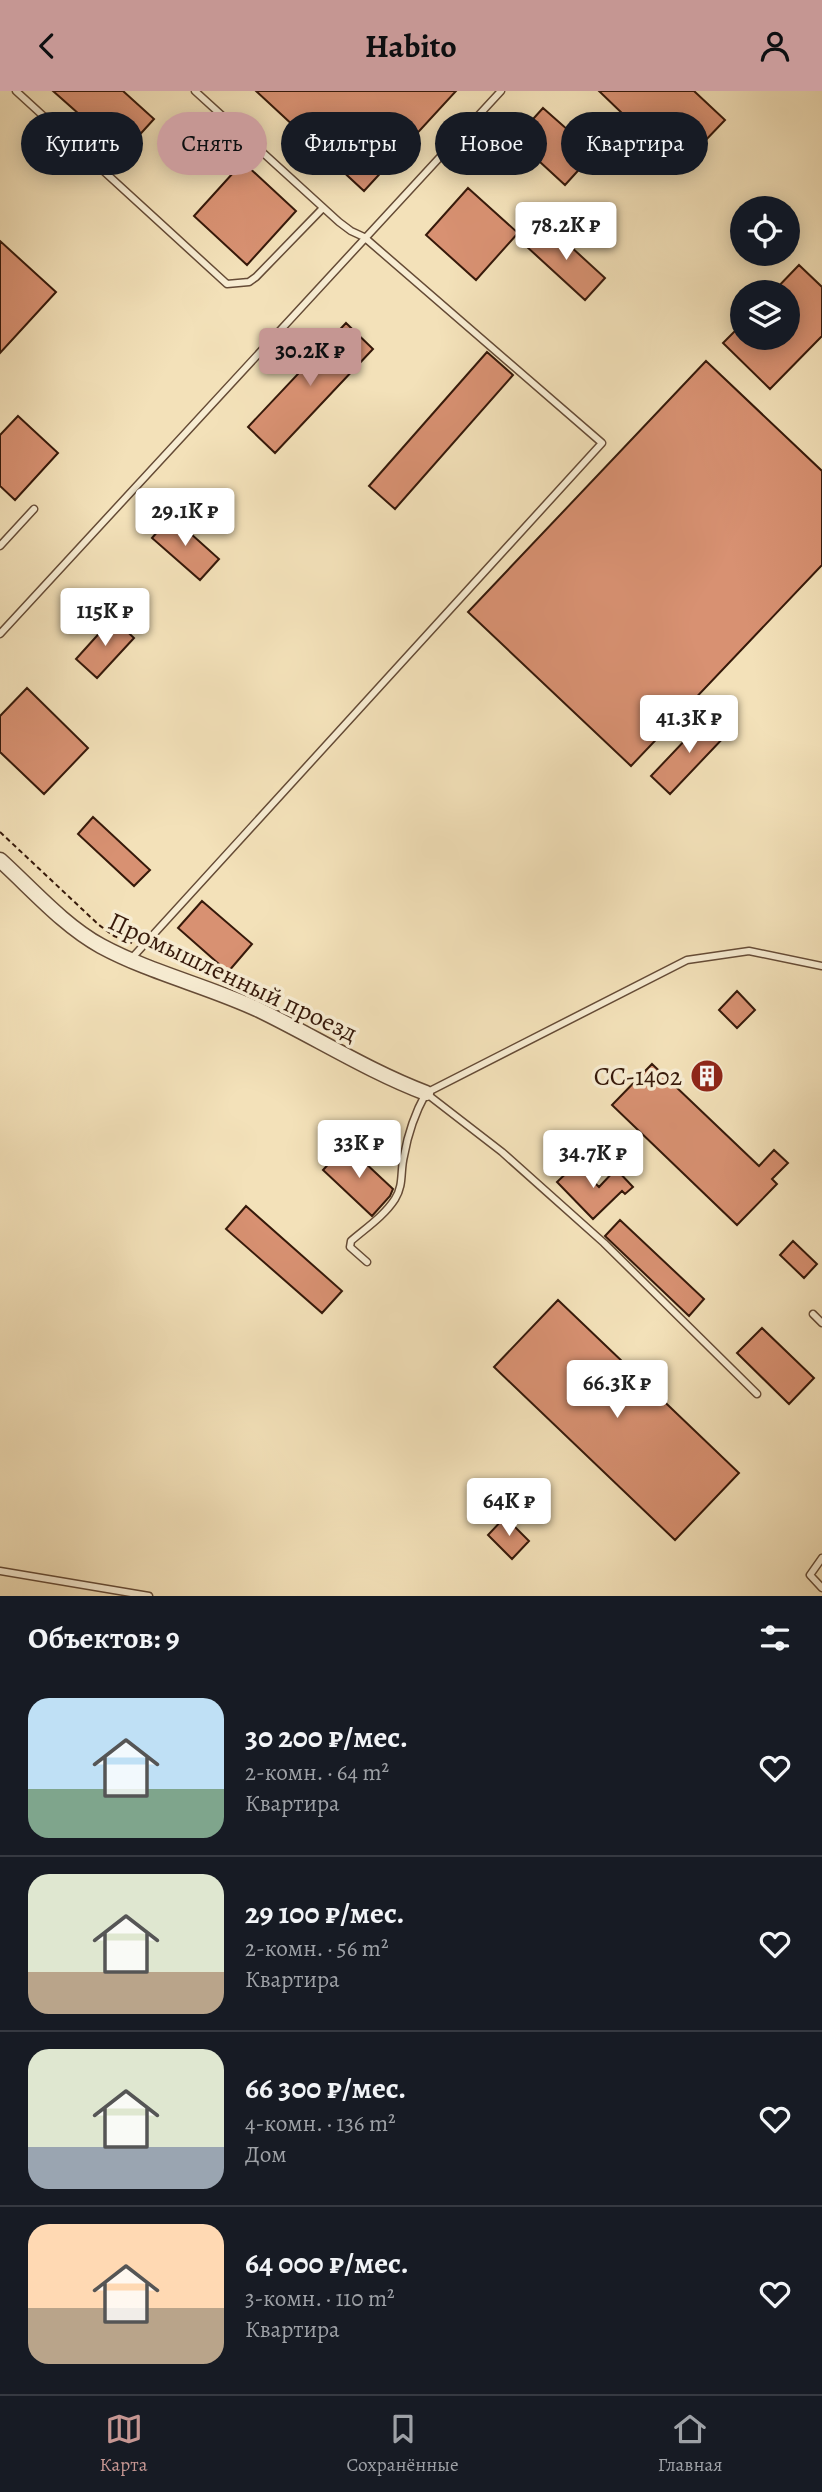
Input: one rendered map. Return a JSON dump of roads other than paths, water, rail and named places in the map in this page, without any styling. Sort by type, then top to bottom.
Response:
[{"type":"street","name":"Промышленный проезд","points":[[0,860],[71,925],[99,945],[129,960],[246,1004],[390,1079],[426,1093]]},
{"type":"lane","points":[[16,91],[227,284],[249,282],[256,277],[323,208]]},
{"type":"lane","points":[[129,960],[602,443],[364,237],[351,231],[323,208],[195,91]]},
{"type":"lane","points":[[0,634],[501,91]]},
{"type":"lane","points":[[0,546],[33,509]]},
{"type":"lane","points":[[367,1262],[349,1247],[351,1241],[380,1217],[396,1198],[403,1179],[403,1159],[414,1116],[426,1093],[687,960],[749,951],[822,966]]},
{"type":"lane","points":[[426,1093],[502,1152],[604,1243],[758,1394]]},
{"type":"lane","points":[[813,1314],[822,1323]]},
{"type":"lane","points":[[822,1558],[810,1575],[822,1588]]},
{"type":"lane","points":[[0,1571],[149,1596]]},
{"type":"place","name":"СС-1402","points":[[707,1076]]}]
